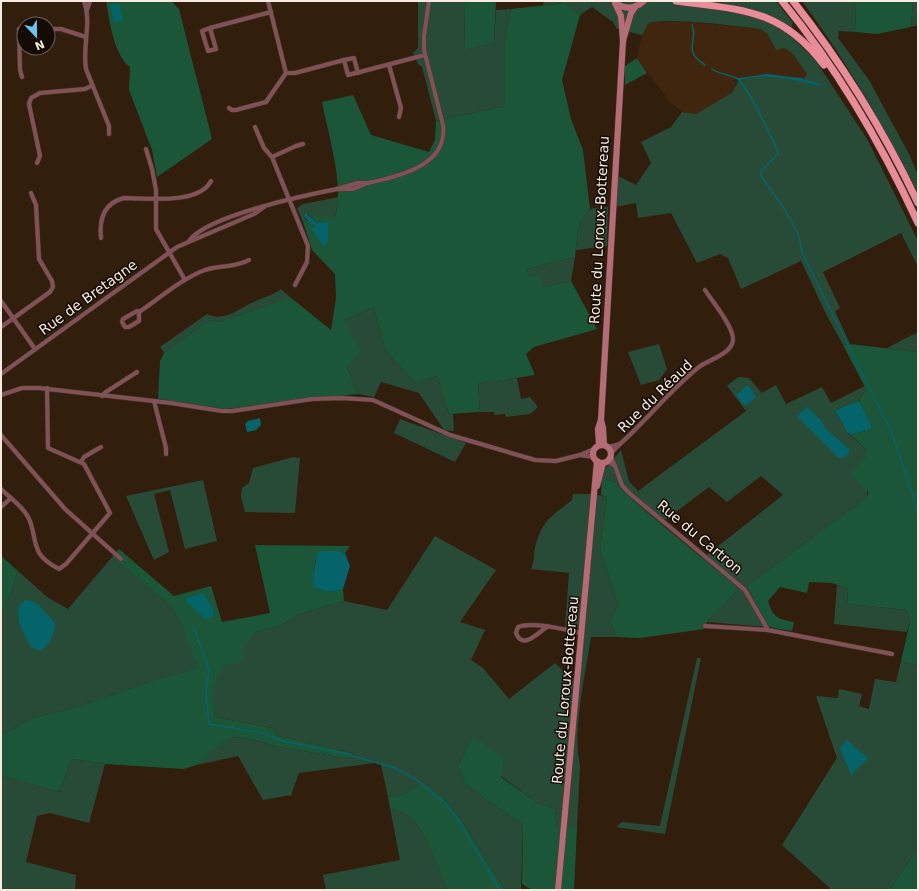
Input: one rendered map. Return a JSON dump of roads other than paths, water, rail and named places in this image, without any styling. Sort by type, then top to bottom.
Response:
[{"type":"highway","points":[[676,1],[756,14],[779,23],[792,31],[807,46],[824,66],[844,96],[852,100]]},
{"type":"highway","points":[[782,1],[827,61],[852,100],[890,167],[918,223]]},
{"type":"highway","points":[[793,1],[857,91],[918,203]]},
{"type":"main road","points":[[614,2],[626,8],[636,6],[644,1]]},
{"type":"main road","name":"Route du Loroux-Bottereau","points":[[558,890],[595,492],[603,454],[598,429],[601,420],[623,41],[621,16],[614,2]]},
{"type":"main road","name":"Route du Loroux-Bottereau","points":[[623,41],[631,13],[636,6]]},
{"type":"street","points":[[84,1],[87,11]]},
{"type":"street","points":[[90,1],[87,11],[84,61],[91,86],[109,126],[109,134]]},
{"type":"street","points":[[229,108],[236,110],[266,102],[286,72],[268,1]]},
{"type":"street","name":"Rue de Bretagne","points":[[1,374],[169,252],[189,241],[254,214],[264,207],[337,190],[352,189],[423,165],[434,156],[441,146],[444,136],[443,125],[425,55],[424,36],[429,1]]},
{"type":"street","points":[[210,28],[216,49],[208,51],[202,31],[210,28],[271,12]]},
{"type":"street","points":[[56,29],[86,36]]},
{"type":"street","points":[[344,60],[348,75],[425,55]]},
{"type":"street","points":[[20,56],[20,70],[22,77]]},
{"type":"street","points":[[286,72],[290,74],[295,73],[354,58],[358,73]]},
{"type":"street","points":[[389,65],[400,108],[399,117]]},
{"type":"street","points":[[37,163],[40,156],[29,104],[31,98],[40,93],[85,89],[91,86]]},
{"type":"street","points":[[255,127],[264,148],[272,157],[302,229],[309,250],[307,262],[295,284]]},
{"type":"street","points":[[272,157],[303,144]]},
{"type":"street","points":[[146,149],[152,168],[156,199],[155,225],[185,280]]},
{"type":"street","points":[[101,238],[102,218],[106,209],[112,203],[124,198],[156,199],[182,197],[205,188],[211,181]]},
{"type":"street","points":[[1,327],[50,292],[53,288],[52,281],[39,259],[36,205],[31,193]]},
{"type":"street","points":[[140,312],[139,321],[129,328],[125,327],[122,320],[137,311],[140,312],[185,280],[205,270],[239,265],[249,260]]},
{"type":"street","name":"Rue du Réaud","points":[[603,454],[620,444],[699,367],[727,350],[733,344],[733,336],[727,323],[705,290]]},
{"type":"street","points":[[1,301],[35,349]]},
{"type":"street","points":[[102,396],[137,372]]},
{"type":"street","points":[[1,395],[22,388],[46,388],[232,411],[312,399],[342,398],[368,400],[383,404],[450,435],[535,460],[556,461],[580,455],[603,454]]},
{"type":"street","points":[[1,488],[26,513],[30,521],[34,544],[39,553],[59,569],[66,564],[110,513],[84,464],[48,448],[46,388]]},
{"type":"street","points":[[154,401],[166,448],[166,454]]},
{"type":"street","points":[[1,435],[65,509],[120,559]]},
{"type":"street","points":[[81,462],[84,456],[101,447]]},
{"type":"street","points":[[580,455],[603,454]]},
{"type":"street","name":"Rue du Cartron","points":[[603,454],[615,466],[622,485],[628,492],[748,593],[768,630]]},
{"type":"street","points":[[1,507],[10,498]]},
{"type":"street","points":[[547,627],[528,641],[523,641],[518,638],[516,634],[516,629],[522,625],[547,627],[582,633]]},
{"type":"street","points":[[705,626],[768,630],[892,654]]},
{"type":"water","points":[[119,4],[123,20],[114,23],[110,5]]},
{"type":"water","points":[[767,74],[801,78],[821,84],[822,86],[770,77],[749,78],[738,81],[738,78]]},
{"type":"water","points":[[306,213],[317,223],[328,222],[328,241],[324,247],[312,229],[314,226],[304,217]]},
{"type":"water","points":[[748,385],[756,397],[745,406],[736,395]]},
{"type":"water","points":[[859,401],[872,426],[871,429],[851,435],[847,432],[835,410]]},
{"type":"water","points":[[807,407],[821,420],[825,428],[849,449],[849,453],[844,458],[839,458],[797,416]]},
{"type":"water","points":[[260,418],[261,425],[256,430],[247,432],[245,424],[248,421]]},
{"type":"water","points":[[320,551],[339,551],[345,553],[350,566],[343,589],[328,591],[320,590],[313,586],[316,562]]},
{"type":"water","points":[[203,593],[214,611],[212,617],[205,619],[186,601],[187,598]]},
{"type":"water","points":[[26,600],[35,602],[55,622],[54,630],[49,643],[40,651],[31,647],[22,629],[18,615],[21,604]]},
{"type":"water","points":[[847,740],[868,758],[851,775],[840,748]]},
{"type":"waterway","points":[[692,25],[694,31],[692,50],[698,60],[705,65]]},
{"type":"waterway","points":[[712,69],[738,79],[743,85],[754,103],[778,151],[778,154],[761,171],[761,176],[785,210],[798,233],[803,255],[890,429],[913,495],[918,515]]},
{"type":"waterway","points":[[193,627],[209,671],[206,693],[209,724],[264,733],[283,741],[338,752],[393,767],[417,780],[446,804],[455,815],[500,890]]}]
